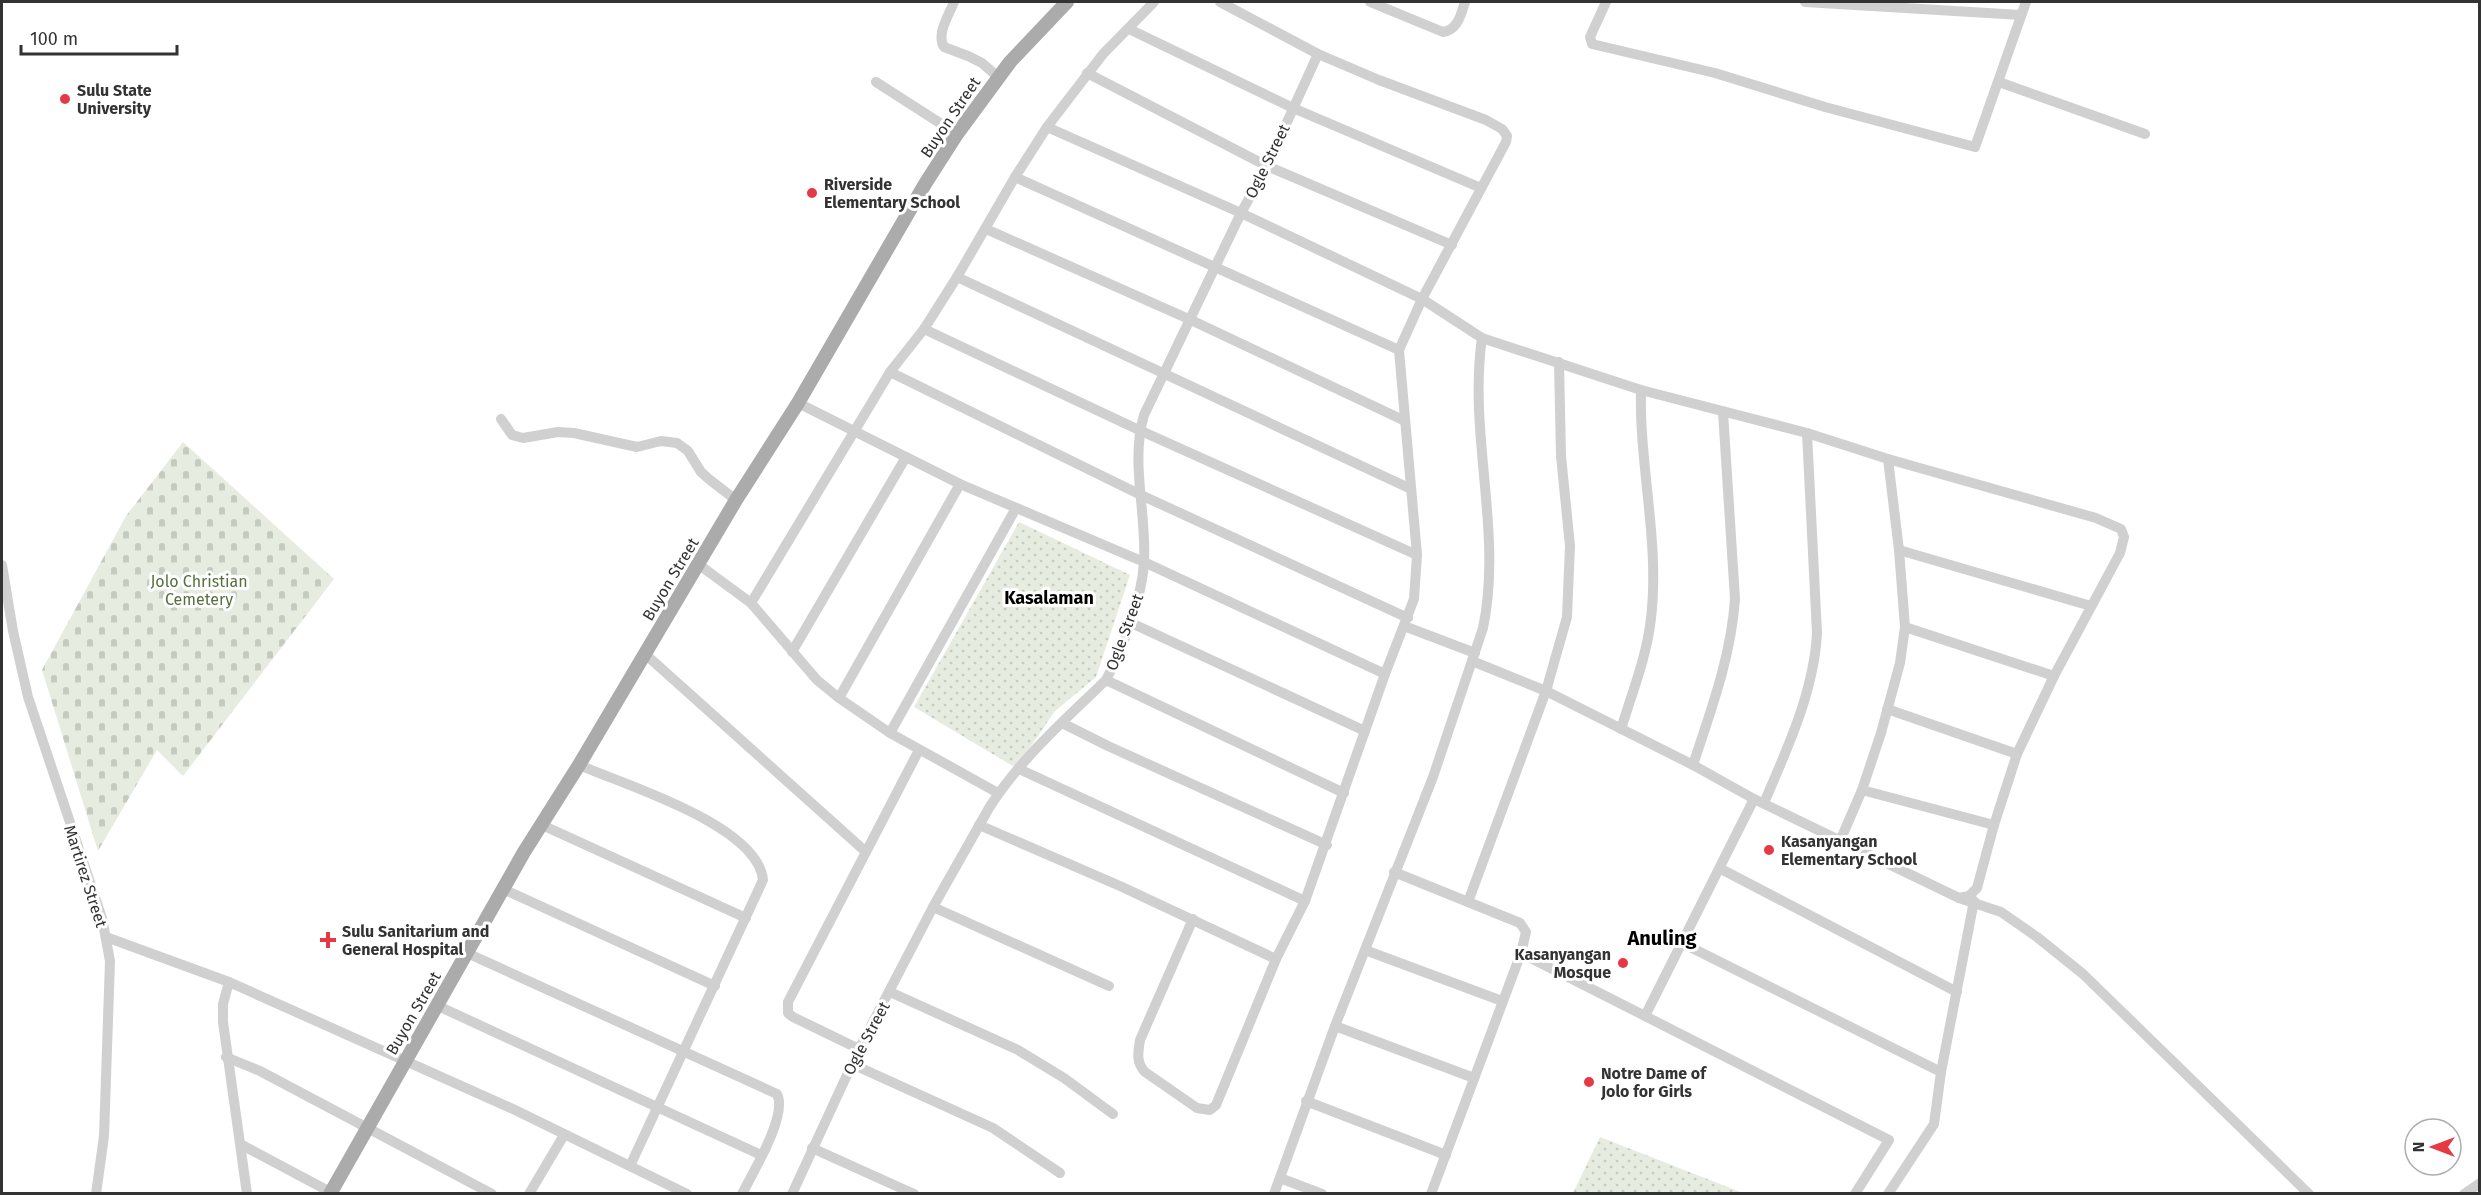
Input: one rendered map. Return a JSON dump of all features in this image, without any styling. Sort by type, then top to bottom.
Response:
[{"type":"main road","name":"Buyon Street","points":[[332,1193],[404,1061],[503,889],[736,500],[798,403],[957,134],[998,77],[1067,2]]},
{"type":"street","points":[[954,2],[941,36],[941,43],[944,47],[982,63],[998,77]]},
{"type":"street","points":[[751,603],[890,372],[924,329],[1047,127],[1087,73],[1154,2]]},
{"type":"street","points":[[1193,919],[1140,1040],[1138,1054],[1140,1065],[1145,1072],[1197,1108],[1210,1110],[1215,1104],[1276,959],[1305,902],[1327,845],[1385,674],[1414,599],[1417,555],[1403,420],[1399,350],[1422,299],[1506,142],[1506,135],[1502,129],[1486,120],[1317,54],[1220,2]]},
{"type":"street","points":[[1370,2],[1443,32],[1452,30],[1457,24],[1466,2]]},
{"type":"street","points":[[1606,2],[1590,36],[1590,41],[1594,45],[1715,73],[1825,107],[1975,147],[2026,2]]},
{"type":"street","points":[[1805,2],[2021,15]]},
{"type":"street","points":[[1129,29],[1293,108],[1481,189]]},
{"type":"street","name":"Ogle Street","points":[[792,1194],[859,1049],[933,907],[998,793],[1062,723],[1106,680],[1139,593],[1144,562],[1139,430],[1144,415],[1241,213],[1267,166],[1317,54]]},
{"type":"street","points":[[1087,73],[1267,166],[1452,245]]},
{"type":"street","points":[[876,82],[957,134]]},
{"type":"street","points":[[1999,82],[2145,134]]},
{"type":"street","points":[[1047,127],[1241,213],[1422,299],[1482,338],[1641,390],[1807,433],[1888,459],[2096,518],[2121,529],[2124,537],[2123,544],[2054,676],[2017,754],[1977,888],[1969,896],[1959,898]]},
{"type":"street","points":[[1015,177],[1399,350]]},
{"type":"street","points":[[986,229],[1191,320],[1403,420]]},
{"type":"street","points":[[957,277],[1411,489]]},
{"type":"street","points":[[924,329],[1139,430],[1417,555]]},
{"type":"street","points":[[1274,1194],[1306,1101],[1433,777],[1483,628],[1489,590],[1478,384],[1482,338]]},
{"type":"street","points":[[1468,902],[1546,691],[1567,616],[1570,572],[1561,456],[1559,362]]},
{"type":"street","points":[[890,372],[1546,691],[1840,841],[1959,898],[2001,912],[2083,974],[2308,1194]]},
{"type":"street","points":[[1622,729],[1649,634],[1652,598],[1651,530],[1640,416],[1641,390]]},
{"type":"street","points":[[798,403],[960,484],[1144,562],[1385,674]]},
{"type":"street","points":[[1694,765],[1723,674],[1733,629],[1735,599],[1723,412]]},
{"type":"street","points":[[501,419],[512,435],[523,438],[567,433],[637,447],[661,441],[676,443],[688,451],[701,472],[736,500]]},
{"type":"street","points":[[1645,1016],[1794,733],[1816,651],[1807,433]]},
{"type":"street","points":[[792,652],[906,457]]},
{"type":"street","points":[[1840,841],[1862,790],[1887,709],[1900,663],[1905,627],[1888,459]]},
{"type":"street","points":[[838,698],[960,484]]},
{"type":"street","points":[[890,733],[1016,508]]},
{"type":"street","points":[[1899,550],[2091,606]]},
{"type":"street","points":[[698,564],[751,603],[792,652],[838,698],[890,733],[998,793]]},
{"type":"street","name":"Martirez Street","points":[[2,565],[7,631],[106,937],[110,961],[108,1063],[103,1147],[96,1194]]},
{"type":"street","points":[[1129,622],[1365,731]]},
{"type":"street","points":[[1905,627],[2054,676]]},
{"type":"street","points":[[644,652],[866,852]]},
{"type":"street","points":[[1106,680],[1344,793]]},
{"type":"street","points":[[1887,709],[2017,754]]},
{"type":"street","points":[[1062,723],[1327,845]]},
{"type":"street","points":[[859,1049],[793,1017],[788,1013],[787,1008],[919,750]]},
{"type":"street","points":[[579,765],[686,809],[726,832],[752,854],[762,869],[763,880],[630,1166]]},
{"type":"street","points":[[1019,769],[1305,902]]},
{"type":"street","points":[[1862,790],[1994,825]]},
{"type":"street","points":[[542,825],[746,918]]},
{"type":"street","points":[[979,825],[1193,919],[1276,959]]},
{"type":"street","points":[[1721,869],[1957,992]]},
{"type":"street","points":[[1394,872],[1523,924],[1526,935],[1431,1194]]},
{"type":"street","points":[[503,889],[715,986]]},
{"type":"street","points":[[1888,1194],[1934,1124],[1941,1072],[1974,902]]},
{"type":"street","points":[[933,907],[1109,986]]},
{"type":"street","points":[[106,937],[229,982],[513,1109],[687,1194]]},
{"type":"street","points":[[1682,943],[1941,1072]]},
{"type":"street","points":[[1365,950],[1502,1001]]},
{"type":"street","points":[[467,952],[777,1094],[781,1105],[778,1121],[742,1194]]},
{"type":"street","points":[[1521,953],[1889,1140],[1855,1194]]},
{"type":"street","points":[[229,982],[223,1004],[226,1057],[247,1194]]},
{"type":"street","points":[[890,992],[1018,1050],[1064,1078],[1113,1114]]},
{"type":"street","points":[[436,1005],[761,1155]]},
{"type":"street","points":[[1335,1026],[1474,1078]]},
{"type":"street","points":[[226,1057],[260,1071],[492,1194]]},
{"type":"street","points":[[852,1064],[993,1128],[1060,1173]]},
{"type":"street","points":[[1306,1101],[1446,1155]]},
{"type":"street","points":[[529,1194],[564,1135]]},
{"type":"street","points":[[240,1144],[332,1193]]},
{"type":"street","points":[[812,1148],[914,1194]]},
{"type":"street","points":[[1280,1178],[1322,1194]]},
{"type":"street","points":[[2464,1194],[2480,1183]]},
{"type":"green space","name":"Jolo Christian Cemetery","points":[[183,442],[334,579],[183,776],[157,750],[98,851],[42,670],[126,516]]},
{"type":"green space","points":[[1019,522],[1130,575],[1096,677],[1055,711],[1016,768],[914,707]]},
{"type":"green space","points":[[1600,1137],[1743,1193],[1573,1193]]},
{"type":"place","name":"Sulu State University","points":[[65,99]]},
{"type":"place","name":"Riverside Elementary School","points":[[812,193]]},
{"type":"place","name":"Kasanyangan Elementary School","points":[[1769,850]]},
{"type":"place","name":"Sulu Sanitarium and General Hospital","points":[[328,940]]},
{"type":"place","name":"Kasanyangan Mosque","points":[[1623,963]]},
{"type":"place","name":"Notre Dame of Jolo for Girls","points":[[1589,1082]]},
{"type":"district","name":"Kasalaman","points":[[1049,598]]},
{"type":"district","name":"Anuling","points":[[1662,938]]}]
